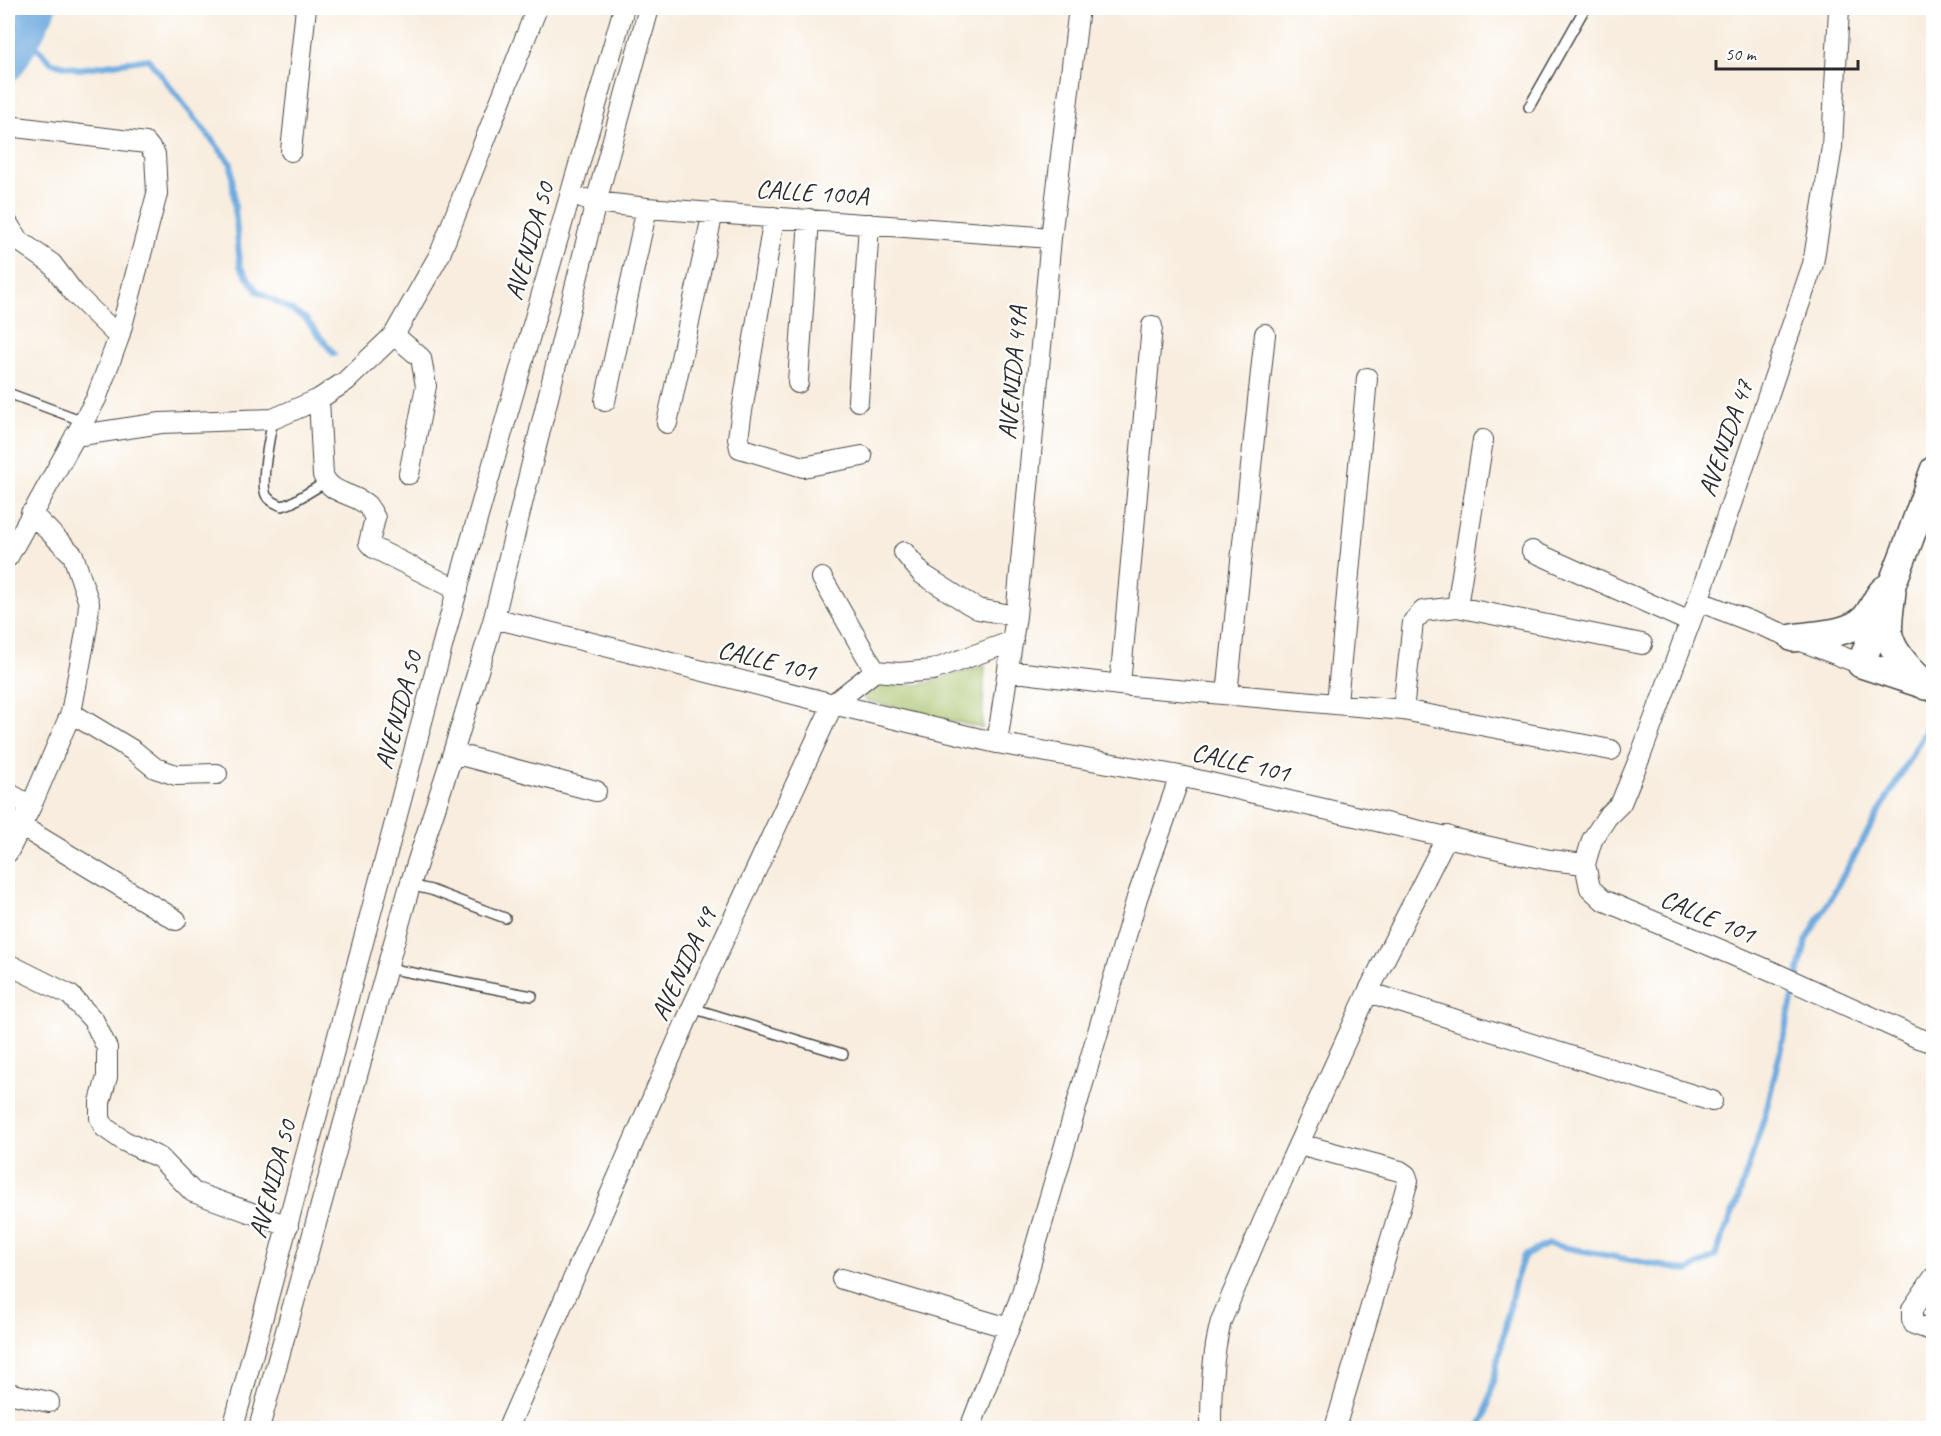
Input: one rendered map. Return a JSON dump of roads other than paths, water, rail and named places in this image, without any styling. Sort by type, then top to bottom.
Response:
[{"type":"street","points":[[291,151],[306,8]]},
{"type":"street","points":[[79,429],[273,419],[319,399],[346,381],[394,335],[440,254],[537,8]]},
{"type":"street","name":"AVENIDA 50","points":[[234,1428],[458,590],[624,8]]},
{"type":"street","name":"AVENIDA 50","points":[[260,1428],[410,885],[494,618],[596,202],[649,8]]},
{"type":"street","name":"AVENIDA 49A","points":[[997,743],[1016,616],[1051,238],[1079,8]]},
{"type":"street","name":"AVENIDA 47","points":[[1585,864],[1592,840],[1607,817],[1621,803],[1640,757],[1698,601],[1813,264],[1832,147],[1839,8]]},
{"type":"street","points":[[8,126],[146,143],[155,154],[157,194],[119,337],[96,399],[8,557]]},
{"type":"street","name":"CALLE 100A","points":[[571,194],[596,202],[646,208],[1051,238]]},
{"type":"street","points":[[605,401],[646,208]]},
{"type":"street","points":[[667,423],[713,212]]},
{"type":"street","points":[[774,218],[741,417],[738,438],[740,448],[803,467],[862,456]]},
{"type":"street","points":[[798,383],[809,219]]},
{"type":"street","points":[[8,224],[18,240],[52,264],[74,292],[119,337]]},
{"type":"street","points":[[858,401],[869,224]]},
{"type":"street","points":[[1120,685],[1152,327]]},
{"type":"street","points":[[1227,694],[1265,334]]},
{"type":"street","points":[[394,335],[421,358],[426,386],[409,474]]},
{"type":"street","points":[[1337,703],[1367,378]]},
{"type":"street","points":[[319,399],[323,475],[326,482],[333,488],[366,504],[372,512],[375,518],[369,543],[374,548],[458,590]]},
{"type":"street","points":[[1457,607],[1483,440]]},
{"type":"street","points":[[1860,664],[1934,471]]},
{"type":"street","points":[[8,852],[31,806],[71,713],[87,627],[89,603],[73,555],[31,513]]},
{"type":"street","points":[[1532,551],[1690,622]]},
{"type":"street","points":[[904,552],[922,574],[969,604],[978,609],[1016,616]]},
{"type":"street","points":[[822,578],[875,671],[899,673],[933,670],[1012,641]]},
{"type":"street","points":[[1793,638],[1848,629],[1865,618],[1882,591],[1889,587]]},
{"type":"street","points":[[1889,587],[1892,591],[1889,635],[1906,665],[1930,687]]},
{"type":"street","points":[[1698,601],[1860,664],[1930,687]]},
{"type":"street","points":[[1403,710],[1413,622],[1423,611],[1457,607],[1642,644]]},
{"type":"street","name":"CALLE 101","points":[[494,618],[997,743],[1180,776],[1550,860],[1585,864],[1590,888],[1603,900],[1934,1043]]},
{"type":"street","points":[[1008,670],[1120,685],[1403,710],[1611,750]]},
{"type":"street","name":"AVENIDA 49","points":[[510,1428],[692,1008],[833,704],[875,671]]},
{"type":"street","points":[[71,713],[134,751],[155,768],[176,775],[217,774]]},
{"type":"street","points":[[453,753],[596,791]]},
{"type":"street","points":[[970,1428],[1021,1296],[1137,898],[1180,776]]},
{"type":"street","points":[[8,793],[31,806]]},
{"type":"street","points":[[21,826],[176,920]]},
{"type":"street","points":[[1211,1428],[1216,1338],[1221,1321],[1368,992],[1447,836]]},
{"type":"street","points":[[8,964],[70,995],[94,1021],[108,1048],[107,1077],[100,1102],[100,1118],[104,1127],[124,1141],[160,1158],[193,1192],[288,1226]]},
{"type":"street","points":[[1368,992],[1712,1101]]},
{"type":"street","points":[[1299,1144],[1400,1171],[1406,1175],[1408,1181],[1335,1428]]},
{"type":"street","points":[[1934,1277],[1911,1314],[1914,1324],[1934,1332]]},
{"type":"street","points":[[842,1279],[1009,1328]]},
{"type":"street","points":[[8,1393],[49,1402]]},
{"type":"lane","points":[[1530,107],[1585,8]]},
{"type":"lane","points":[[8,393],[79,429]]},
{"type":"lane","points":[[273,419],[265,474],[266,494],[273,502],[282,506],[326,482]]},
{"type":"lane","points":[[410,885],[505,918]]},
{"type":"lane","points":[[387,968],[532,996]]},
{"type":"lane","points":[[692,1008],[843,1054]]},
{"type":"waterway","points":[[8,64],[39,8]]},
{"type":"waterway","points":[[25,36],[52,63],[79,69],[148,59],[231,164],[240,266],[257,291],[305,318],[334,354]]},
{"type":"waterway","points":[[1479,1428],[1486,1414],[1515,1282],[1524,1256],[1548,1244],[1688,1271],[1715,1256],[1737,1202],[1766,1112],[1806,941],[1931,721]]}]
